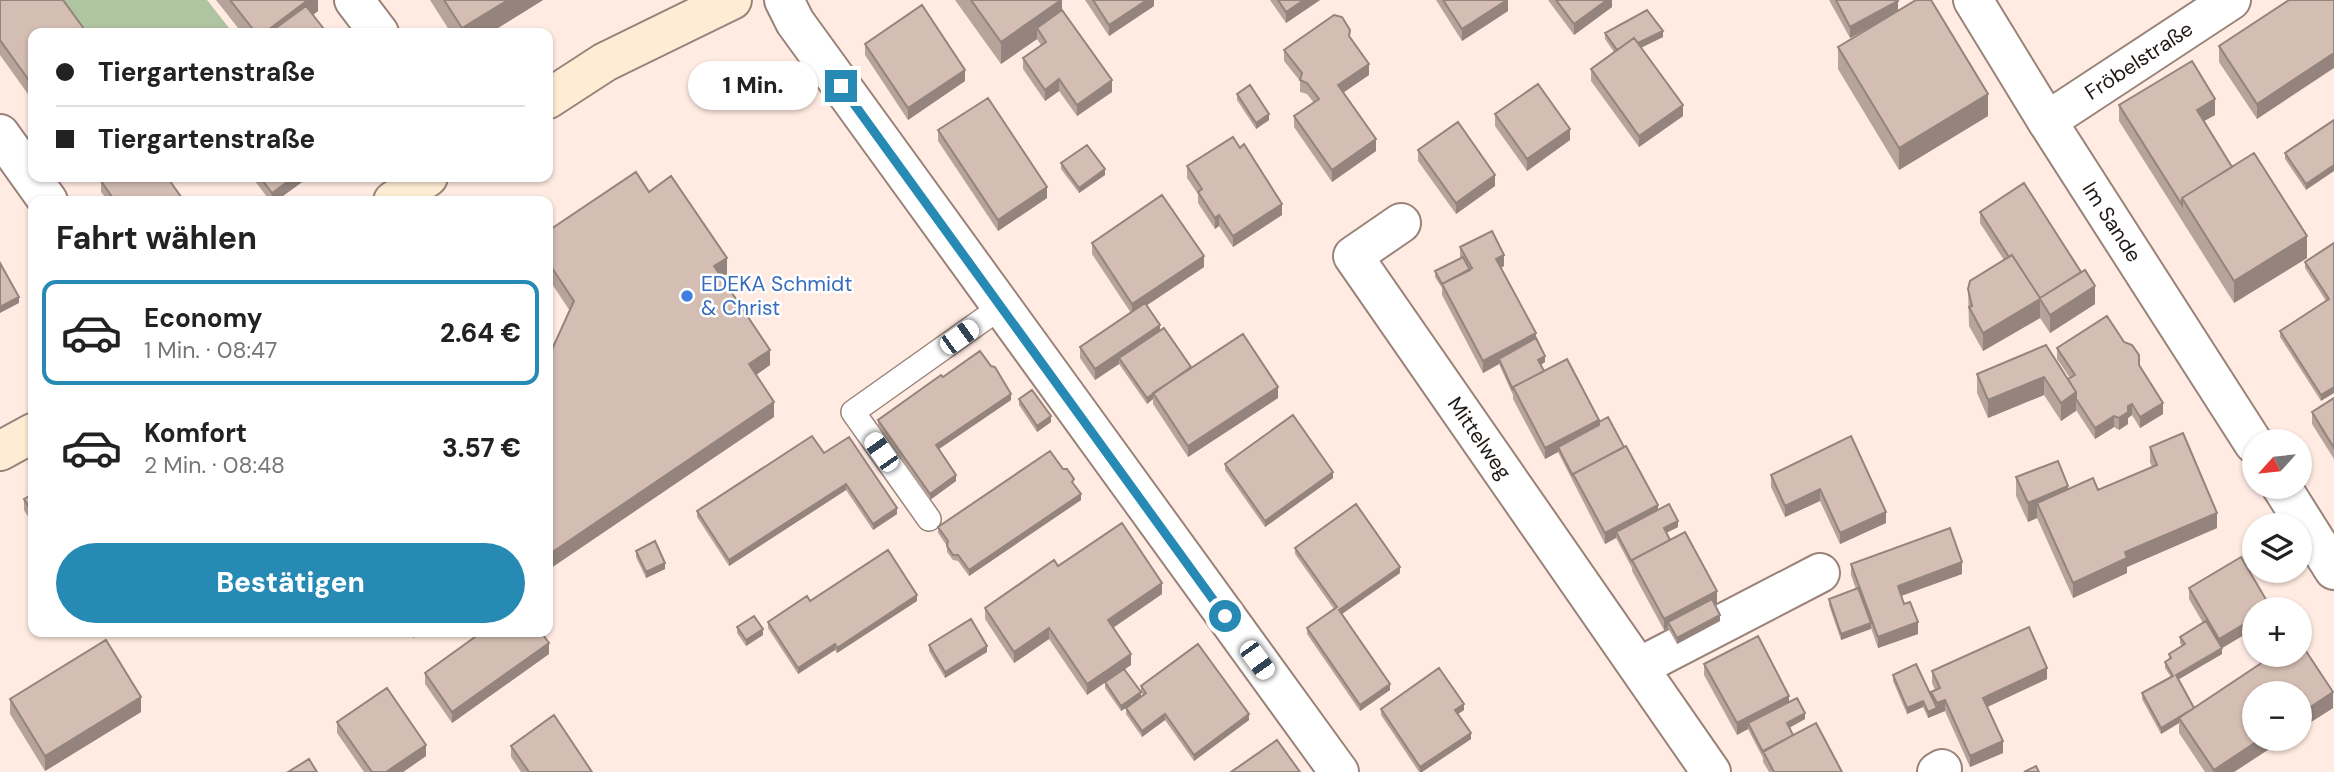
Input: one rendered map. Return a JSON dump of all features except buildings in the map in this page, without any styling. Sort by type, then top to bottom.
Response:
[{"type":"main road","points":[[553,96],[605,62],[732,0]]},
{"type":"main road","points":[[400,196],[421,182]]},
{"type":"main road","points":[[0,451],[28,436]]},
{"type":"street","points":[[354,0],[375,28]]},
{"type":"street","points":[[784,0],[795,22],[1339,772]]},
{"type":"street","name":"Im Sande","points":[[1973,0],[2046,121],[2244,429]]},
{"type":"street","name":"Fröbelstraße","points":[[2046,121],[2231,0]]},
{"type":"street","points":[[0,134],[28,173]]},
{"type":"street","name":"Mittelweg","points":[[1401,223],[1353,256],[1711,772]]},
{"type":"street","points":[[2289,499],[2334,570]]},
{"type":"street","points":[[1639,667],[1820,573]]},
{"type":"lane","points":[[929,519],[853,412],[1001,307]]},
{"type":"green space","points":[[59,0],[207,0],[229,28],[80,28]]},
{"type":"place","name":"EDEKA Schmidt & Christ","points":[[687,296]]},
{"type":"route","points":[[841,86],[1225,616]]}]
